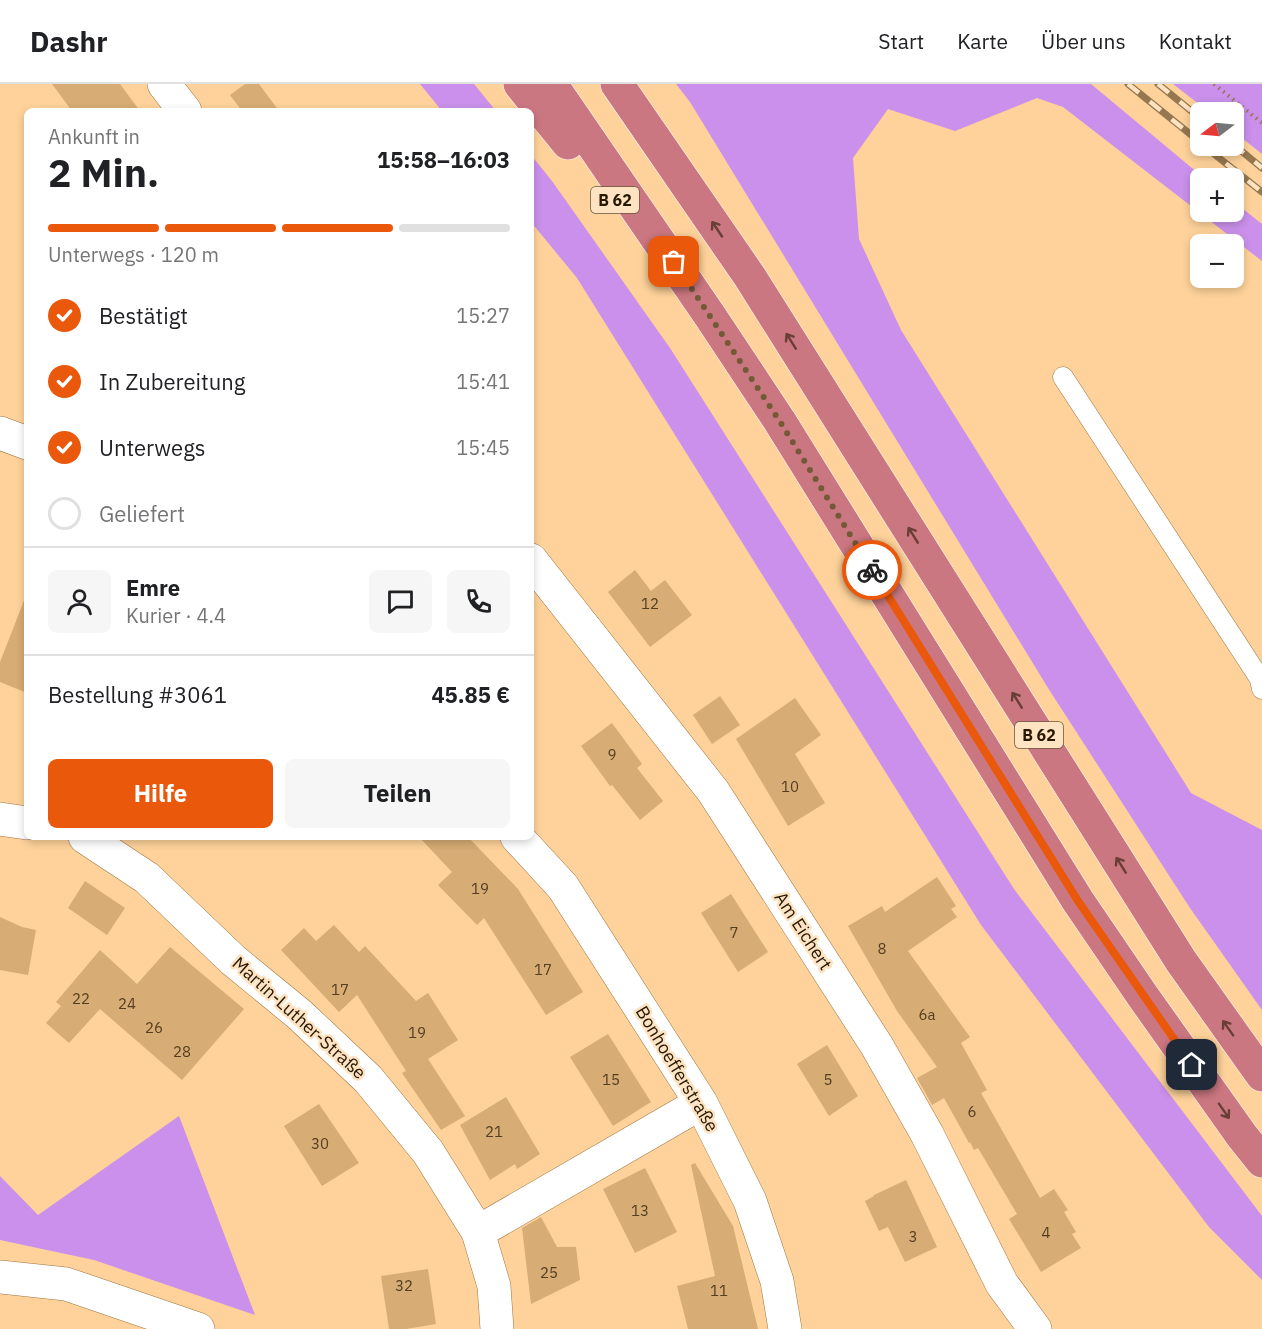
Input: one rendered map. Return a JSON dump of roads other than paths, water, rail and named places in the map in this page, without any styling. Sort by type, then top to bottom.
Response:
[{"type":"highway","name":"B 62","points":[[519,84],[710,316]]},
{"type":"highway","name":"B 62","points":[[551,84],[779,420],[1078,901],[1142,995],[1262,1161]]},
{"type":"highway","name":"B 62","points":[[617,84],[750,278],[1181,961],[1262,1076]]},
{"type":"street","points":[[164,84],[183,108]]},
{"type":"street","points":[[0,434],[24,442]]},
{"type":"street","name":"Am Eichert","points":[[534,564],[713,791],[877,1046],[927,1134],[1002,1284],[1035,1329]]},
{"type":"street","points":[[0,819],[24,823]]},
{"type":"street","name":"Martin-Luther-Straße","points":[[90,840],[147,878],[233,960],[300,1015],[368,1079],[428,1152],[478,1232],[494,1286],[497,1329]]},
{"type":"street","name":"Bonhoefferstraße","points":[[519,840],[564,887],[701,1102],[750,1202],[777,1281],[785,1329]]},
{"type":"street","points":[[478,1232],[701,1102]]},
{"type":"street","points":[[0,1277],[66,1284],[198,1329]]},
{"type":"street","points":[[1002,1284],[1018,1329]]},
{"type":"lane","points":[[1063,377],[1260,679],[1262,689]]},
{"type":"railway","points":[[1128,84],[1190,134]]},
{"type":"railway","points":[[1158,84],[1190,110]]},
{"type":"railway","points":[[1244,153],[1262,168]]},
{"type":"railway","points":[[1217,156],[1262,192]]}]
